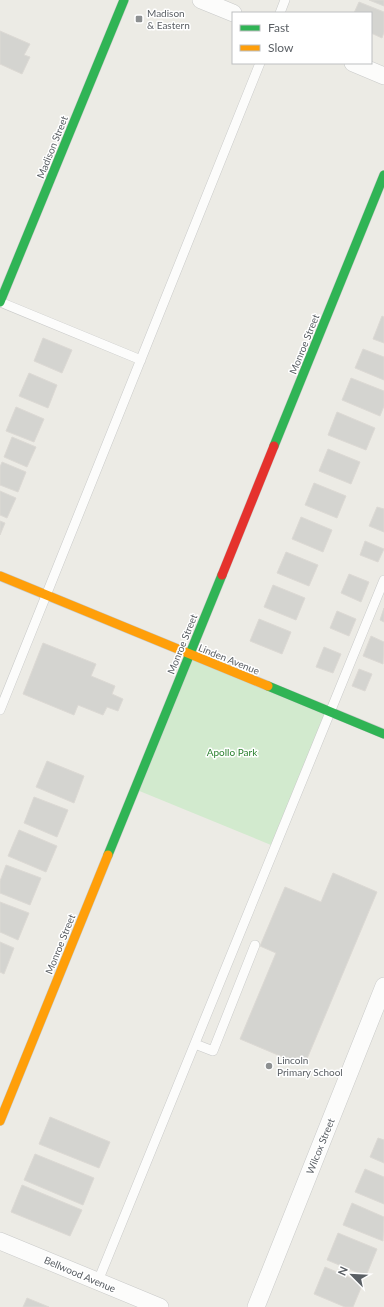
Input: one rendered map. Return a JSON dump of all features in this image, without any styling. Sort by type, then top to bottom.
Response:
[{"type":"street","name":"Madison Street","points":[[0,302],[124,0]]},
{"type":"street","points":[[201,0],[232,13]]},
{"type":"street","points":[[355,64],[384,76]]},
{"type":"street","name":"Monroe Street","points":[[0,1121],[384,175]]},
{"type":"street","name":"Linden Avenue","points":[[0,576],[384,734]]},
{"type":"street","name":"Wilcox Street","points":[[256,1307],[384,986]]},
{"type":"street","name":"Bellwood Avenue","points":[[0,1241],[160,1307]]},
{"type":"lane","points":[[280,12],[285,0]]},
{"type":"lane","points":[[0,710],[260,64]]},
{"type":"lane","points":[[0,302],[141,360]]},
{"type":"lane","points":[[98,1282],[384,580]]},
{"type":"lane","points":[[195,1044],[213,1051],[255,945]]},
{"type":"green space","name":"Apollo Park","points":[[191,658],[326,713],[271,845],[137,790]]},
{"type":"building","points":[[369,0],[384,0],[384,6]]},
{"type":"building","points":[[359,2],[384,12],[384,32],[382,38],[372,33],[372,12],[354,12]]},
{"type":"building","points":[[0,31],[30,44],[24,55],[30,57],[22,74],[0,64]]},
{"type":"building","points":[[382,316],[384,317],[384,343],[373,339]]},
{"type":"building","points":[[43,338],[72,350],[62,373],[34,361]]},
{"type":"building","points":[[363,349],[384,357],[384,380],[355,368]]},
{"type":"building","points":[[29,373],[57,385],[48,408],[19,396]]},
{"type":"building","points":[[351,378],[384,391],[384,406],[380,416],[342,400]]},
{"type":"building","points":[[16,407],[44,419],[34,442],[6,431]]},
{"type":"building","points":[[337,412],[375,428],[366,450],[328,435]]},
{"type":"building","points":[[12,437],[36,447],[27,467],[4,457]]},
{"type":"building","points":[[328,449],[360,462],[351,484],[319,471]]},
{"type":"building","points":[[2,462],[26,472],[18,492],[0,485],[0,467]]},
{"type":"building","points":[[314,483],[346,496],[337,518],[305,505]]},
{"type":"building","points":[[0,491],[16,498],[7,518],[0,515]]},
{"type":"building","points":[[377,507],[384,509],[384,532],[369,526]]},
{"type":"building","points":[[301,517],[332,530],[323,552],[292,539]]},
{"type":"building","points":[[0,521],[5,523],[0,535]]},
{"type":"building","points":[[365,541],[384,549],[378,562],[360,555]]},
{"type":"building","points":[[286,552],[318,565],[309,586],[277,573]]},
{"type":"building","points":[[349,574],[369,582],[361,602],[341,593]]},
{"type":"building","points":[[273,585],[305,598],[296,620],[264,607]]},
{"type":"building","points":[[384,608],[384,622],[380,620]]},
{"type":"building","points":[[337,611],[356,619],[349,636],[330,628]]},
{"type":"building","points":[[259,619],[291,632],[282,654],[250,641]]},
{"type":"building","points":[[371,636],[384,642],[383,664],[363,656]]},
{"type":"building","points":[[43,643],[96,664],[91,676],[115,686],[112,694],[123,699],[118,711],[107,707],[103,715],[78,705],[74,715],[23,694]]},
{"type":"building","points":[[324,647],[341,654],[333,673],[316,667]]},
{"type":"building","points":[[359,669],[372,674],[365,691],[352,686]]},
{"type":"building","points":[[47,761],[84,776],[74,803],[36,787]]},
{"type":"building","points":[[34,797],[68,810],[57,837],[24,823]]},
{"type":"building","points":[[19,830],[57,846],[46,872],[8,856]]},
{"type":"building","points":[[6,865],[41,878],[30,905],[0,893],[0,881]]},
{"type":"building","points":[[333,873],[377,892],[304,1066],[240,1039],[276,953],[260,946],[285,887],[321,902]]},
{"type":"building","points":[[0,902],[29,913],[18,940],[0,932]]},
{"type":"building","points":[[0,942],[14,948],[4,974],[0,972]]},
{"type":"building","points":[[50,1117],[110,1142],[99,1168],[39,1144]]},
{"type":"building","points":[[378,1138],[384,1140],[384,1163],[370,1157]]},
{"type":"building","points":[[35,1154],[94,1178],[83,1205],[24,1180]]},
{"type":"building","points":[[365,1169],[384,1177],[384,1204],[355,1192]]},
{"type":"building","points":[[22,1185],[82,1210],[70,1236],[11,1212]]},
{"type":"building","points":[[352,1203],[384,1217],[383,1241],[343,1225]]},
{"type":"building","points":[[338,1233],[377,1249],[366,1276],[327,1260]]},
{"type":"building","points":[[325,1267],[363,1283],[353,1307],[345,1307],[314,1294]]},
{"type":"building","points":[[27,1298],[49,1307],[23,1307]]},
{"type":"traffic: fast","points":[[0,302],[124,0]]},
{"type":"traffic: fast","points":[[274,446],[384,175]]},
{"type":"traffic: fast","points":[[108,855],[222,575]]},
{"type":"traffic: fast","points":[[268,686],[384,734]]},
{"type":"traffic: slow","points":[[0,576],[268,686]]},
{"type":"traffic: slow","points":[[0,1121],[108,855]]},
{"type":"traffic: jam","points":[[222,575],[274,446]]},
{"type":"place","name":"Madison & Eastern","points":[[139,19]]},
{"type":"place","name":"Lincoln Primary School","points":[[269,1066]]}]
